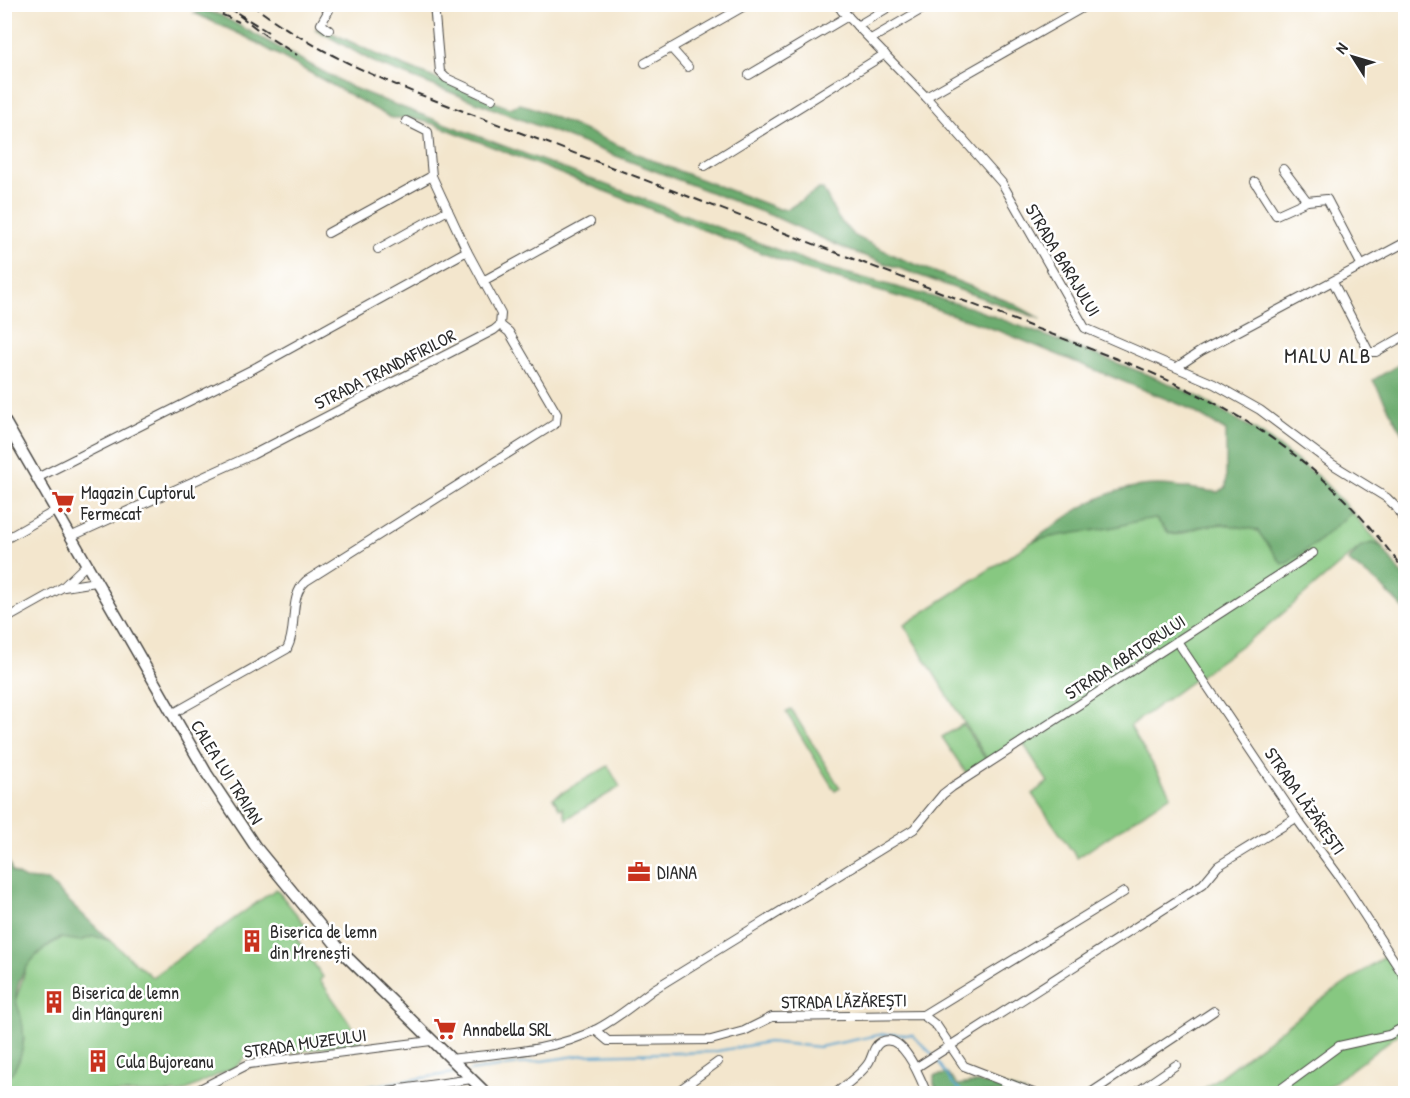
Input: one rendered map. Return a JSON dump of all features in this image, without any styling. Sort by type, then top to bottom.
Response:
[{"type":"highway","name":"CALEA LUI TRAIAN","points":[[4,420],[222,799],[272,868],[342,952],[430,1041],[487,1094]]},
{"type":"street","points":[[320,4],[329,10],[321,24],[329,30]]},
{"type":"street","points":[[434,4],[440,72],[446,78],[492,99]]},
{"type":"street","points":[[645,63],[748,4]]},
{"type":"street","points":[[749,75],[853,4]]},
{"type":"street","points":[[857,26],[894,4]]},
{"type":"street","points":[[871,39],[931,4]]},
{"type":"street","points":[[926,97],[1089,4]]},
{"type":"street","name":"STRADA BARAJULUI","points":[[842,10],[926,97],[1002,183],[1085,328],[1214,384],[1270,417],[1332,464],[1386,498],[1396,507],[1406,523]]},
{"type":"street","points":[[671,48],[688,67]]},
{"type":"street","points":[[705,166],[885,54]]},
{"type":"street","points":[[172,714],[287,649],[293,635],[296,595],[298,588],[306,581],[556,423],[557,414],[509,332],[500,325],[501,314],[467,251],[432,176],[428,132],[406,121]]},
{"type":"street","points":[[1283,169],[1307,201]]},
{"type":"street","points":[[328,233],[432,176]]},
{"type":"street","points":[[1255,182],[1276,215],[1307,201],[1327,199],[1362,266]]},
{"type":"street","points":[[378,249],[448,210]]},
{"type":"street","points":[[483,281],[590,222]]},
{"type":"street","points":[[1177,367],[1201,351],[1406,242]]},
{"type":"street","points":[[37,478],[251,370],[467,251]]},
{"type":"street","points":[[1333,282],[1369,352],[1376,352],[1406,335]]},
{"type":"street","name":"STRADA TRANDAFIRILOR","points":[[70,537],[252,455],[500,325]]},
{"type":"street","points":[[1396,507],[1406,501]]},
{"type":"street","points":[[4,540],[56,511]]},
{"type":"street","name":"STRADA ABATORULUI","points":[[450,1059],[537,1048],[595,1030],[620,1015],[654,989],[914,829],[943,794],[952,787],[1313,553]]},
{"type":"street","points":[[4,620],[63,587],[86,565]]},
{"type":"street","points":[[63,587],[96,582]]},
{"type":"street","name":"STRADA LĂZĂREȘTI","points":[[1177,641],[1296,818],[1341,879],[1406,979]]},
{"type":"street","points":[[917,1067],[937,1052],[1203,884],[1218,866],[1296,818]]},
{"type":"street","points":[[923,1015],[1124,892]]},
{"type":"street","points":[[1089,1094],[1214,1011]]},
{"type":"street","name":"STRADA LĂZĂREȘTI","points":[[595,1030],[608,1041],[688,1042],[725,1038],[772,1017],[923,1015],[937,1026],[957,1059],[970,1070],[1036,1094]]},
{"type":"street","points":[[1274,1094],[1339,1046],[1389,1035],[1406,1026]]},
{"type":"street","name":"STRADA MUZEULUI","points":[[190,1094],[249,1064],[430,1041]]},
{"type":"street","points":[[835,1094],[865,1068],[879,1043],[884,1041],[902,1049],[917,1067],[927,1094]]},
{"type":"street","points":[[674,1094],[718,1062]]},
{"type":"street","points":[[1134,1094],[1176,1065]]},
{"type":"street","points":[[371,1094],[470,1078]]},
{"type":"green space","points":[[203,10],[220,15],[351,87],[383,100],[820,266],[969,307],[1149,375],[1197,396],[1262,434],[1320,478],[1352,512],[1315,544],[1282,564],[1257,530],[1221,524],[1199,527],[1176,534],[1169,533],[1156,519],[1145,519],[1114,527],[1033,541],[1091,502],[1122,490],[1158,485],[1218,492],[1226,487],[1226,431],[1186,407],[1002,332],[916,302],[803,269],[434,124],[410,118],[391,118],[246,37],[194,13]]},
{"type":"green space","points":[[322,28],[382,57],[509,108],[520,104],[531,107],[663,165],[779,209],[788,209],[819,189],[823,189],[838,218],[853,235],[897,257],[1012,303],[1041,319],[848,250],[775,217],[377,64],[315,29]]},
{"type":"green space","points":[[1405,361],[1405,438],[1373,380]]},
{"type":"green space","points":[[1352,512],[1381,546],[1372,543],[1360,547],[1267,627],[1130,726],[1171,795],[1077,858],[1032,794],[1048,782],[1021,740],[988,761],[904,625],[1033,541],[1112,527],[1143,518],[1156,519],[1168,532],[1173,534],[1204,526],[1231,524],[1248,527],[1262,535],[1315,544]]},
{"type":"green space","points":[[1372,543],[1381,546],[1405,579],[1405,610],[1378,583],[1348,561],[1360,547]]},
{"type":"green space","points":[[791,709],[840,788],[835,791],[786,712]]},
{"type":"green space","points":[[963,724],[986,760],[966,773],[942,737]]},
{"type":"green space","points":[[608,766],[620,787],[566,819],[563,807],[560,809],[553,798]]},
{"type":"green space","points":[[5,851],[12,872],[25,879],[48,881],[109,940],[94,936],[80,941],[60,938],[36,955],[24,971],[16,999],[23,1026],[22,1051],[16,1067],[5,1081]]},
{"type":"green space","points":[[276,889],[308,928],[297,939],[323,977],[320,980],[362,1041],[268,1057],[245,1058],[237,1066],[180,1093],[5,1093],[4,1081],[19,1061],[24,1039],[16,999],[28,962],[44,948],[63,937],[83,940],[94,936],[109,940],[152,977]]},
{"type":"green space","points":[[1387,955],[1405,986],[1405,1029],[1320,1093],[1197,1094],[1318,1002]]},
{"type":"green space","points":[[947,1074],[958,1085],[993,1084],[1026,1093],[940,1093],[934,1084],[934,1076]]},
{"type":"waterway","points":[[469,1071],[584,1055],[712,1052],[768,1042],[819,1047],[884,1034],[912,1035],[932,1054]]},
{"type":"waterway","points":[[936,1058],[952,1083],[965,1094]]},
{"type":"waterway","points":[[321,1094],[460,1072]]},
{"type":"railway","points":[[197,4],[239,22]]},
{"type":"railway","points":[[251,4],[289,30],[329,53],[413,92],[1138,367],[1180,386],[1255,427],[1319,475],[1378,536],[1406,573]]},
{"type":"railway","points":[[268,32],[231,9],[265,35],[297,55]]},
{"type":"place","name":"Magazin Cuptorul Fermecat","points":[[63,502]]},
{"type":"place","name":"DIANA","points":[[639,872]]},
{"type":"place","name":"Biserica de lemn din Mrenești","points":[[252,941]]},
{"type":"place","name":"Biserica de lemn din Mângureni","points":[[54,1002]]},
{"type":"place","name":"Annabella SRL","points":[[445,1029]]},
{"type":"place","name":"Cula Bujoreanu","points":[[98,1061]]},
{"type":"district","name":"MALU ALB","points":[[1328,355]]}]
